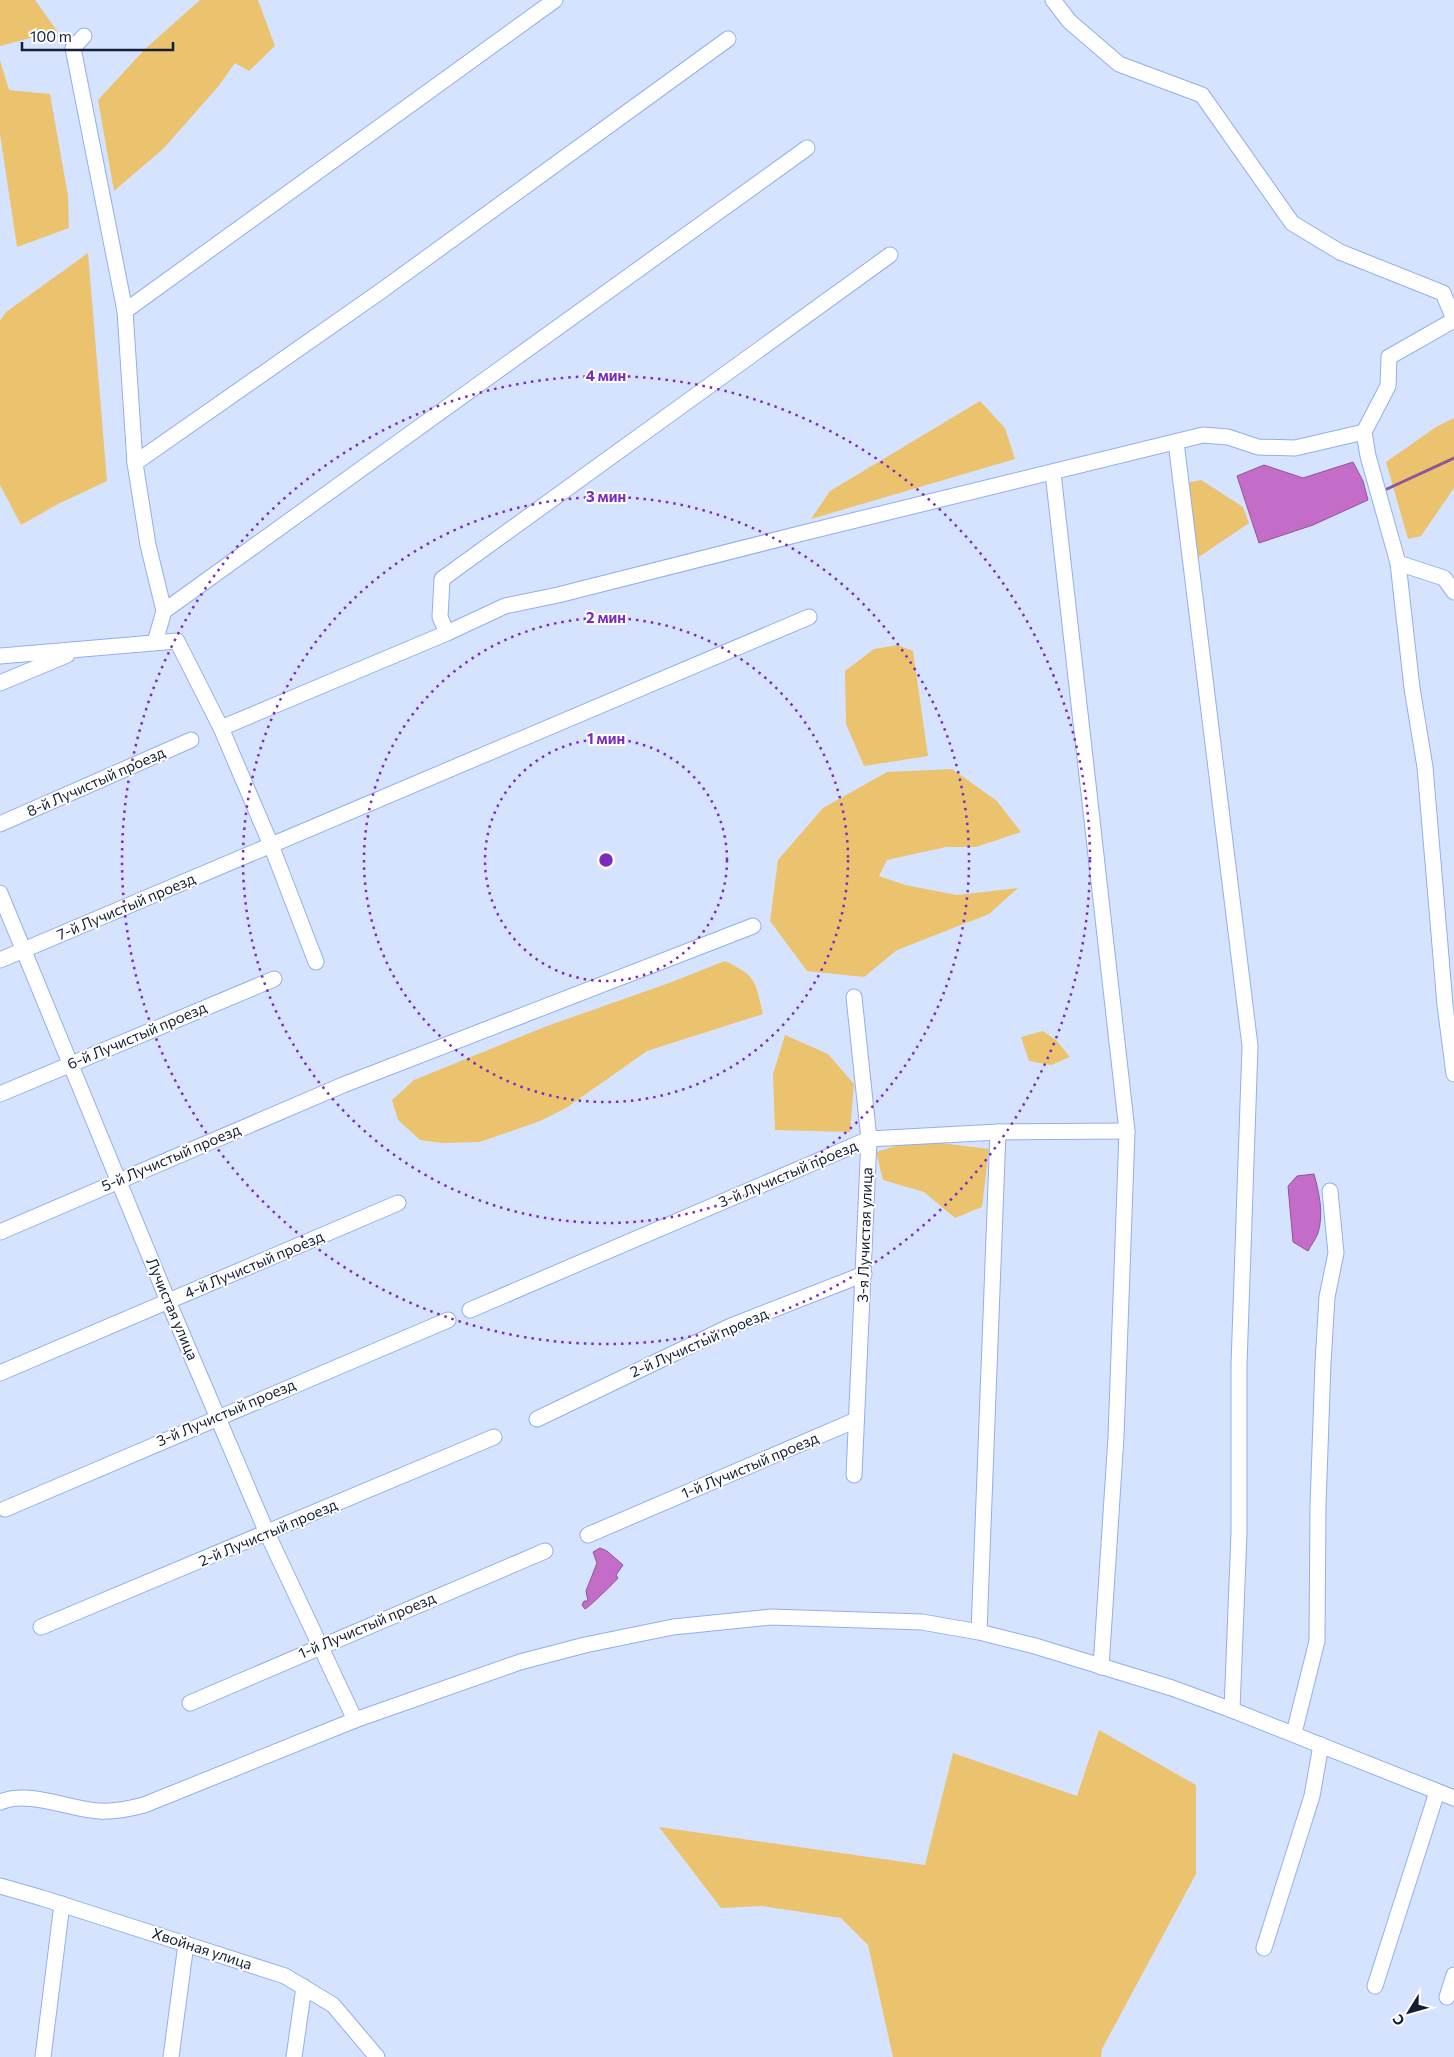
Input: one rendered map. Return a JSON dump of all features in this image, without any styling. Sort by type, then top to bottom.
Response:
[{"type":"street","points":[[125,310],[555,0]]},
{"type":"street","points":[[1053,0],[1069,21],[1119,64],[1202,95],[1292,223],[1340,252],[1442,293],[1454,320],[1389,357],[1388,386],[1364,432],[1368,456],[1398,564],[1412,688],[1425,767],[1445,1005],[1454,1074]]},
{"type":"street","points":[[84,36],[73,48],[125,310],[135,463],[148,545],[164,611],[155,642]]},
{"type":"street","points":[[135,463],[381,291],[728,40]]},
{"type":"street","points":[[164,611],[807,148]]},
{"type":"street","points":[[447,633],[440,617],[442,579],[890,255]]},
{"type":"street","points":[[221,728],[447,633],[505,606],[558,595],[1203,435],[1228,437],[1258,448],[1295,448],[1364,432]]},
{"type":"street","points":[[1176,442],[1250,1046],[1238,1365],[1239,1533],[1232,1710]]},
{"type":"street","points":[[1053,473],[1127,1131],[1116,1437],[1101,1666]]},
{"type":"street","points":[[1398,564],[1444,578],[1454,592]]},
{"type":"street","name":"7-й Лучистый проезд","points":[[0,960],[809,617]]},
{"type":"street","points":[[0,656],[178,641],[221,728],[271,845],[316,962]]},
{"type":"street","points":[[0,683],[80,650]]},
{"type":"street","name":"8-й Лучистый проезд","points":[[0,824],[191,740]]},
{"type":"street","name":"Лучистая улица","points":[[0,893],[168,1302],[268,1533],[355,1720]]},
{"type":"street","name":"5-й Лучистый проезд","points":[[0,1232],[343,1085],[753,926]]},
{"type":"street","name":"6-й Лучистый проезд","points":[[0,1094],[274,979]]},
{"type":"street","name":"3-я Лучистая улица","points":[[854,997],[869,1140],[854,1475]]},
{"type":"street","name":"3-й Лучистый проезд","points":[[470,1310],[869,1140],[998,1132],[1127,1131]]},
{"type":"street","points":[[979,1632],[998,1132]]},
{"type":"street","points":[[1294,1733],[1317,1641],[1318,1506],[1322,1372],[1327,1297],[1336,1253],[1330,1191]]},
{"type":"street","name":"4-й Лучистый проезд","points":[[0,1374],[398,1203]]},
{"type":"street","name":"2-й Лучистый проезд","points":[[536,1419],[731,1326],[864,1274]]},
{"type":"street","name":"3-й Лучистый проезд","points":[[5,1509],[218,1416],[448,1320]]},
{"type":"street","name":"1-й Лучистый проезд","points":[[588,1534],[856,1420]]},
{"type":"street","name":"2-й Лучистый проезд","points":[[41,1627],[494,1437]]},
{"type":"street","name":"1-й Лучистый проезд","points":[[190,1703],[545,1551]]},
{"type":"street","points":[[0,1802],[10,1799],[33,1799],[98,1811],[120,1811],[144,1804],[355,1720],[520,1662],[585,1645],[673,1628],[771,1617],[922,1622],[979,1632],[1035,1646],[1232,1710],[1454,1798]]},
{"type":"street","points":[[1264,1948],[1312,1796],[1321,1745]]},
{"type":"street","points":[[1375,1986],[1437,1792]]},
{"type":"street","name":"Хвойная улица","points":[[0,1886],[62,1904],[285,1976],[333,2005],[377,2057]]},
{"type":"street","points":[[43,2057],[62,1904]]},
{"type":"street","points":[[171,2057],[186,1944]]},
{"type":"street","points":[[1447,1997],[1454,1975]]},
{"type":"street","points":[[294,2057],[304,1987]]},
{"type":"shaded area","points":[[0,0],[35,0],[57,31],[0,46]]},
{"type":"shaded area","points":[[200,0],[258,0],[275,46],[249,71],[235,63],[217,88],[163,149],[114,191],[98,100],[145,49]]},
{"type":"shaded area","points":[[0,60],[9,90],[50,94],[68,196],[69,228],[17,247],[0,134]]},
{"type":"shaded area","points":[[88,253],[107,481],[58,504],[21,525],[0,485],[0,321],[6,312]]},
{"type":"shaded area","points":[[980,401],[1005,428],[1015,459],[811,519],[830,491]]},
{"type":"shaded area","points":[[1454,418],[1454,488],[1421,536],[1408,539],[1386,462],[1436,427]]},
{"type":"shaded area","points":[[1353,462],[1363,481],[1368,500],[1313,525],[1259,543],[1237,476],[1264,465],[1303,478]]},
{"type":"shaded area","points":[[1201,480],[1243,507],[1249,523],[1190,563],[1185,483]]},
{"type":"shaded area","points":[[898,645],[913,651],[928,756],[864,766],[846,724],[845,671],[874,649]]},
{"type":"shaded area","points":[[952,769],[997,801],[1021,832],[976,847],[946,847],[887,860],[879,876],[905,885],[957,895],[1018,888],[989,914],[897,950],[864,977],[807,971],[770,921],[778,860],[823,808],[887,772]]},
{"type":"shaded area","points":[[725,961],[743,971],[753,981],[763,1014],[647,1051],[566,1108],[540,1121],[480,1142],[442,1143],[420,1140],[398,1120],[392,1100],[414,1080],[547,1026]]},
{"type":"shaded area","points":[[1043,1031],[1056,1040],[1070,1057],[1051,1065],[1029,1061],[1021,1037]]},
{"type":"shaded area","points":[[785,1035],[828,1054],[854,1084],[850,1132],[775,1130],[773,1074]]},
{"type":"shaded area","points":[[917,1140],[989,1149],[982,1207],[955,1218],[924,1192],[883,1180],[876,1152]]},
{"type":"shaded area","points":[[1314,1174],[1321,1218],[1318,1233],[1308,1251],[1293,1242],[1288,1186],[1297,1176]]},
{"type":"shaded area","points":[[600,1548],[607,1551],[623,1565],[616,1575],[618,1578],[585,1609],[582,1605],[584,1601],[588,1601],[586,1591],[597,1563],[593,1552]]},
{"type":"shaded area","points":[[1099,1730],[1196,1785],[1196,1874],[1102,2049],[1101,2057],[893,2057],[868,1945],[841,1918],[762,1906],[721,1908],[659,1827],[925,1865],[953,1753],[1077,1796]]},
{"type":"waterway","points":[[1387,489],[1454,458]]}]
